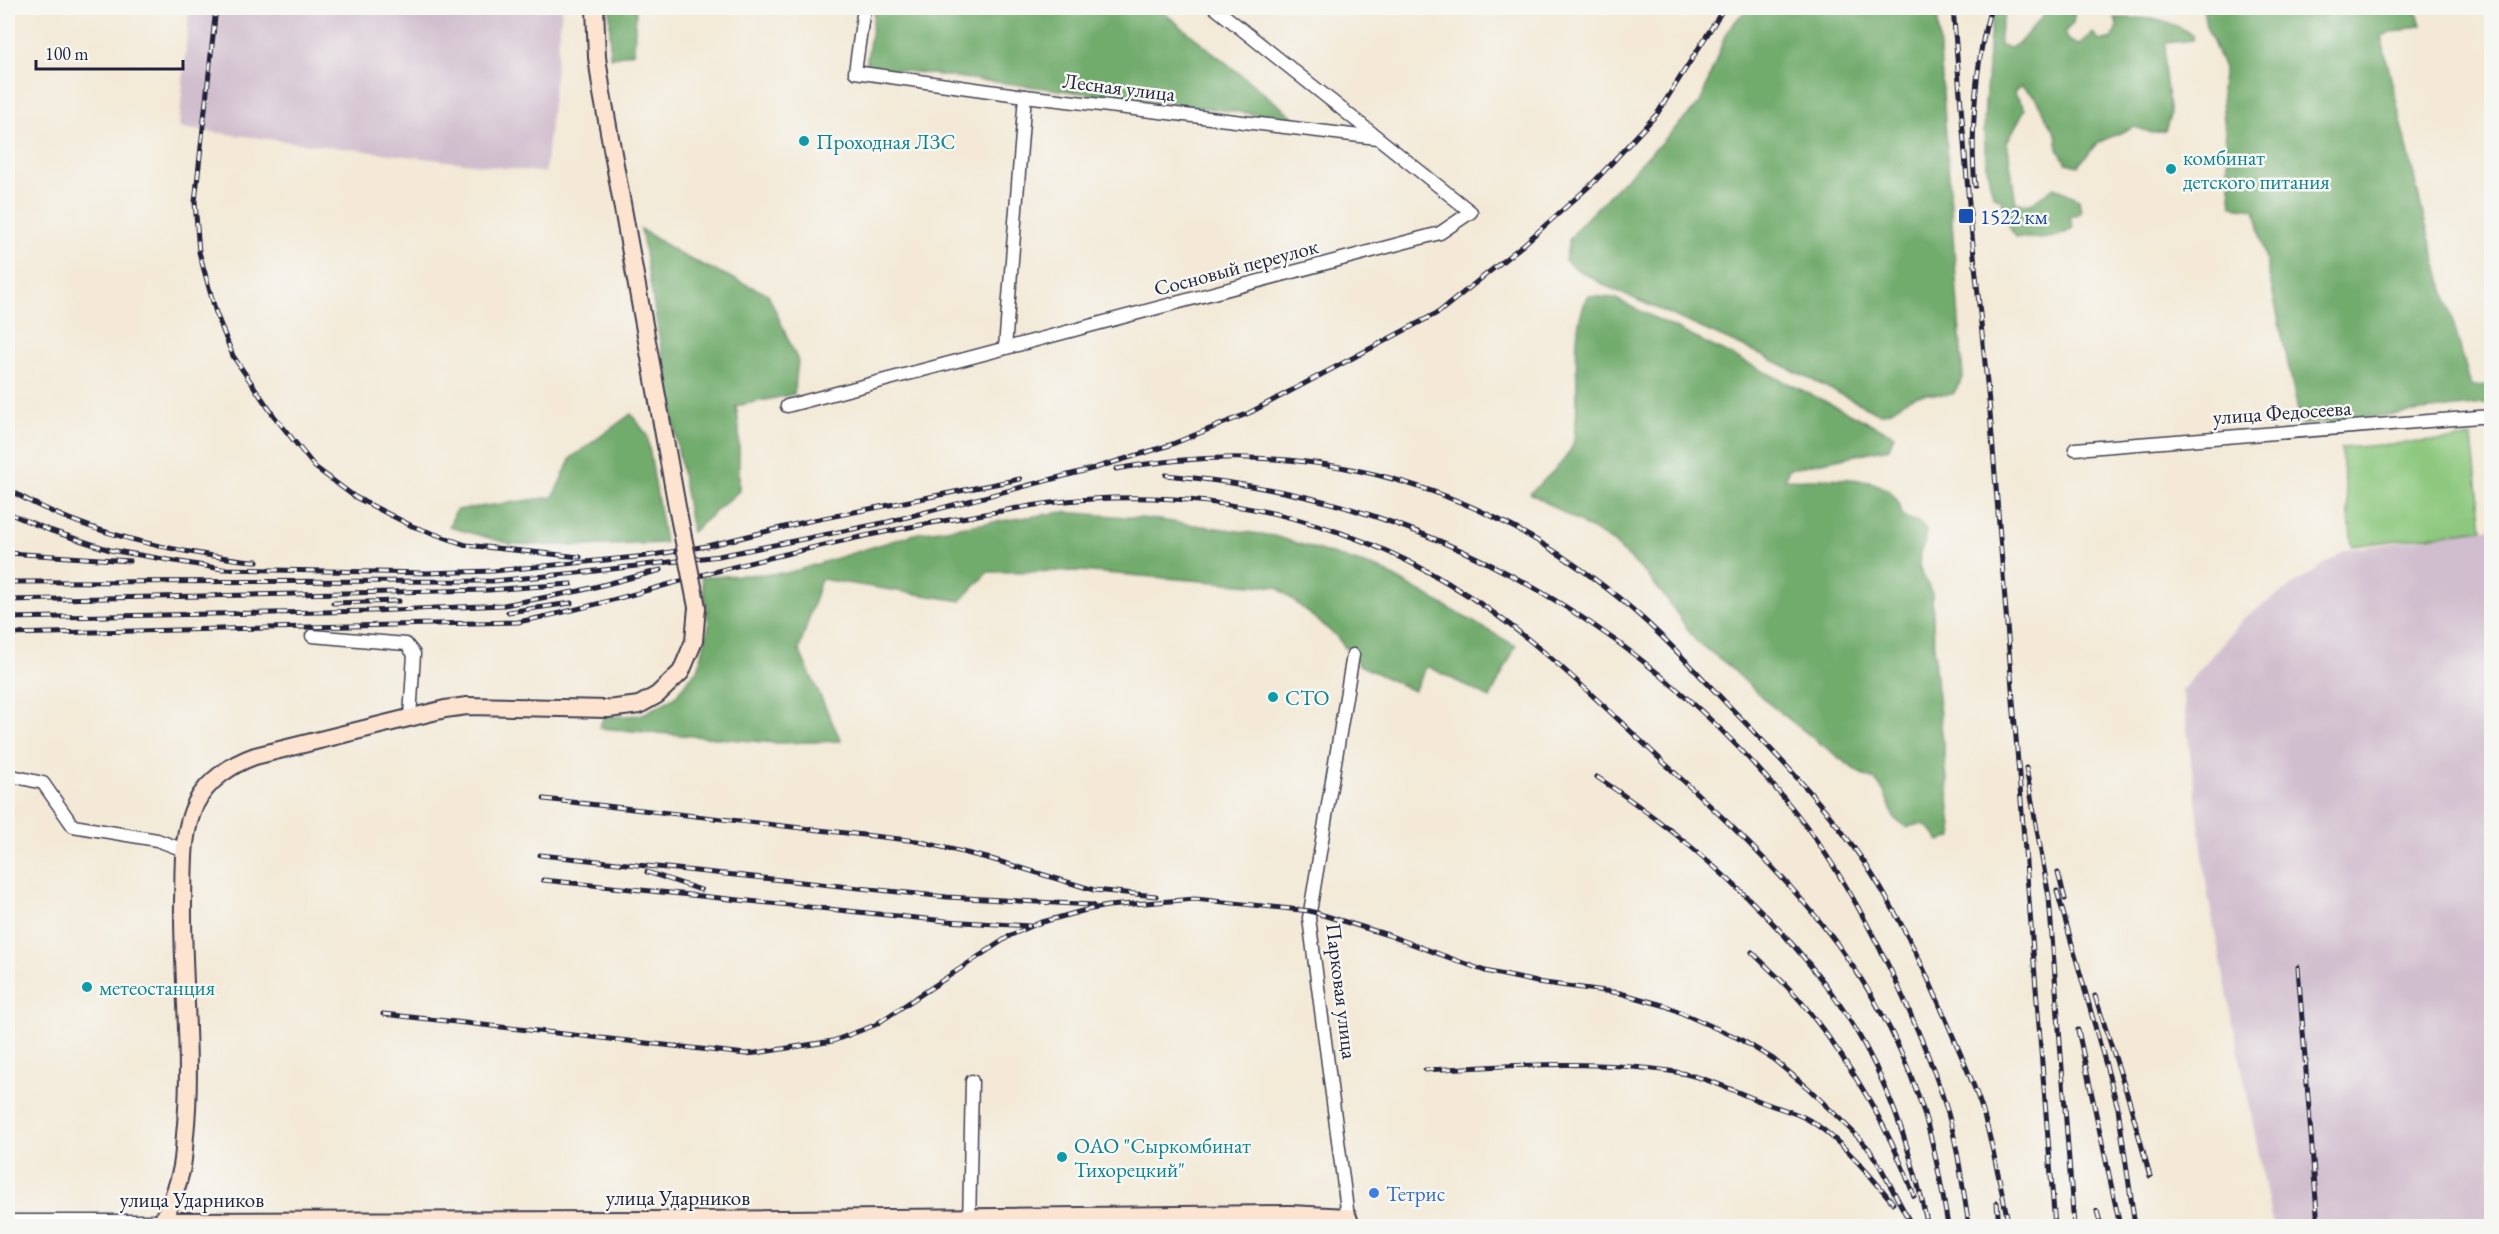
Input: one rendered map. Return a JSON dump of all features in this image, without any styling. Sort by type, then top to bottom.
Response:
[{"type":"main road","points":[[161,1224],[181,1172],[187,1120],[189,1073],[183,933],[184,850],[188,825],[197,802],[216,778],[231,767],[255,756],[410,717],[468,706],[608,709],[639,705],[657,695],[681,672],[694,641],[696,607],[602,93],[597,57],[595,8]]},
{"type":"main road","name":"улица Ударников","points":[[161,1224],[1250,1220],[1350,1222]]},
{"type":"street","name":"Лесная улица","points":[[864,8],[855,72],[1025,96],[1378,138]]},
{"type":"street","points":[[1215,8],[1378,138]]},
{"type":"street","points":[[1005,348],[1025,96]]},
{"type":"street","name":"Сосновый переулок","points":[[787,406],[1440,233],[1472,212],[1378,138]]},
{"type":"street","name":"улица Федосеева","points":[[2075,449],[2492,416]]},
{"type":"street","points":[[312,636],[406,644],[414,654],[410,717]]},
{"type":"street","name":"Парковая улица","points":[[1350,1222],[1309,918],[1353,655]]},
{"type":"street","points":[[8,775],[43,783],[73,826],[157,840],[184,850]]},
{"type":"street","points":[[969,1221],[972,1081]]},
{"type":"street","name":"улица Ударников","points":[[8,1221],[161,1224]]},
{"type":"shaded area","points":[[171,8],[562,8],[545,173],[179,128],[189,11]]},
{"type":"shaded area","points":[[2491,528],[2491,1226],[2273,1226],[2208,896],[2182,690],[2246,616],[2346,550]]},
{"type":"green space","points":[[610,8],[636,8],[634,52],[610,58]]},
{"type":"green space","points":[[875,8],[1158,8],[1296,119],[866,66]]},
{"type":"green space","points":[[1751,8],[1937,8],[1963,378],[1953,394],[1919,395],[1880,414],[1762,355],[1606,286],[1565,260],[1569,240],[1581,224],[1700,103],[1726,33],[1739,17]]},
{"type":"green space","points":[[1996,8],[2008,8],[2001,26],[2000,46],[2010,48],[2019,43],[2050,8],[2075,8],[2073,23],[2065,32],[2069,40],[2079,45],[2093,33],[2099,41],[2113,38],[2117,26],[2115,18],[2166,22],[2193,36],[2193,40],[2166,43],[2164,66],[2170,116],[2165,131],[2152,133],[2135,127],[2115,135],[2097,143],[2078,166],[2066,163],[2058,149],[2056,134],[2035,97],[2021,86],[2014,92],[2025,109],[2007,142],[2016,203],[2030,204],[2054,187],[2079,199],[2081,213],[2070,217],[2073,228],[2052,238],[2015,237],[2006,221],[2001,199],[1993,195],[1989,181],[1984,138],[1985,109],[1990,35]]},
{"type":"green space","points":[[2203,8],[2416,8],[2421,25],[2381,36],[2423,215],[2471,386],[2491,385],[2491,403],[2301,425],[2255,209],[2232,206],[2221,89],[2224,68],[2206,26]]},
{"type":"green space","points":[[641,229],[683,256],[768,294],[798,361],[794,394],[736,406],[739,427],[739,491],[692,532]]},
{"type":"green space","points":[[1588,296],[1614,298],[1894,435],[1889,448],[1789,469],[1785,479],[1845,479],[1875,484],[1887,490],[1897,500],[1903,517],[1916,521],[1926,529],[1919,566],[1932,594],[1935,668],[1953,837],[1940,841],[1930,828],[1923,824],[1907,828],[1895,819],[1884,792],[1876,781],[1858,772],[1768,703],[1729,666],[1695,640],[1647,575],[1613,542],[1530,493],[1560,464],[1573,444],[1577,405],[1577,340],[1582,310]]},
{"type":"green space","points":[[631,414],[647,435],[665,543],[584,546],[511,544],[449,527],[456,510],[553,497],[571,458]]},
{"type":"green space","points":[[2472,438],[2482,529],[2352,546],[2341,448]]},
{"type":"green space","points":[[1062,512],[1152,519],[1274,536],[1380,569],[1516,646],[1490,698],[1427,666],[1414,691],[1359,665],[1336,636],[1277,587],[1079,571],[988,572],[961,601],[821,579],[799,650],[841,741],[776,743],[599,728],[604,717],[641,715],[674,698],[699,667],[709,625],[701,577],[788,573],[918,533]]},
{"type":"railway","points":[[216,8],[195,202],[199,252],[216,313],[233,356],[274,416],[315,467],[355,497],[412,526],[466,545],[580,557]]},
{"type":"railway","points":[[8,582],[493,581],[587,572],[719,556],[888,522],[1095,468],[1170,445],[1249,413],[1439,312],[1523,245],[1593,183],[1657,114],[1724,8]]},
{"type":"railway","points":[[1953,8],[1970,216],[1990,412],[2055,1226]]},
{"type":"railway","points":[[1975,186],[1973,144],[1978,72],[1991,8]]},
{"type":"railway","points":[[1116,469],[1182,460],[1247,458],[1311,463],[1374,474],[1435,492],[1494,517],[1550,549],[1622,600],[1668,643],[1792,772],[1838,826],[1882,889],[1920,961],[1976,1092],[1991,1140],[2009,1226]]},
{"type":"railway","points":[[1166,475],[1212,480],[1303,496],[1348,508],[1412,530],[1475,557],[1535,588],[1592,624],[1647,664],[1699,709],[1747,756],[1807,827],[1834,866],[1869,928],[1909,1010],[1941,1091],[1960,1167],[1969,1226]]},
{"type":"railway","points":[[8,513],[49,530],[110,550],[222,569],[427,573],[493,571],[647,556],[707,546],[809,521],[1020,479]]},
{"type":"railway","points":[[8,489],[54,513],[130,539],[207,555],[257,561]]},
{"type":"railway","points":[[8,634],[518,622],[834,543],[900,529],[1076,500],[1139,498],[1185,500],[1231,505],[1321,526],[1407,561],[1448,583],[1509,625],[1595,697],[1714,809],[1785,881],[1848,958],[1875,1001],[1898,1046],[1928,1127],[1948,1226]]},
{"type":"railway","points":[[8,553],[130,561]]},
{"type":"railway","points":[[8,618],[372,611],[504,605],[579,591],[661,570]]},
{"type":"railway","points":[[8,600],[488,590],[571,584]]},
{"type":"railway","points":[[333,603],[399,601]]},
{"type":"railway","points":[[508,612],[571,603]]},
{"type":"railway","points":[[2026,768],[2049,897],[2074,1226]]},
{"type":"railway","points":[[1597,777],[1710,863],[1747,897],[1813,969],[1841,1007],[1865,1046],[1886,1089],[1910,1157],[1928,1226]]},
{"type":"railway","points":[[544,799],[917,841],[991,859],[1094,890],[1156,896]]},
{"type":"railway","points":[[540,855],[947,897],[1093,905]]},
{"type":"railway","points":[[647,872],[701,890]]},
{"type":"railway","points":[[2058,873],[2065,899]]},
{"type":"railway","points":[[543,880],[946,921],[1030,926]]},
{"type":"railway","points":[[2057,891],[2118,1108],[2135,1226]]},
{"type":"railway","points":[[383,1014],[746,1054],[756,1053],[833,1041],[875,1025],[1011,935],[1039,923],[1086,910],[1195,899],[1310,911],[1388,935],[1485,971],[1537,982],[1620,993],[1666,1006],[1738,1038],[1773,1059],[1808,1088],[1869,1149],[1912,1226]]},
{"type":"railway","points":[[1752,952],[1803,1004],[1852,1072],[1893,1145],[1914,1196]]},
{"type":"railway","points":[[2298,967],[2318,1226]]},
{"type":"railway","points":[[2095,996],[2129,1100],[2150,1176]]},
{"type":"railway","points":[[2078,1030],[2120,1226]]},
{"type":"railway","points":[[1425,1070],[1519,1065],[1582,1065],[1645,1068],[1698,1077],[1792,1112],[1820,1127],[1842,1146],[1893,1203]]},
{"type":"railway","points":[[1997,1203],[1999,1226]]},
{"type":"railway","points":[[2097,1211],[2101,1226]]},
{"type":"place","name":"Проходная ЛЗС","points":[[804,141]]},
{"type":"place","name":"комбинат детского питания","points":[[2171,169]]},
{"type":"place","name":"1522 км","points":[[1966,216]]},
{"type":"place","name":"СТО","points":[[1273,697]]},
{"type":"place","name":"метеостанция","points":[[87,987]]},
{"type":"place","name":"ОАО \"Сыркомбинат Тихорецкий\"","points":[[1062,1157]]},
{"type":"place","name":"Тетрис","points":[[1374,1193]]}]
